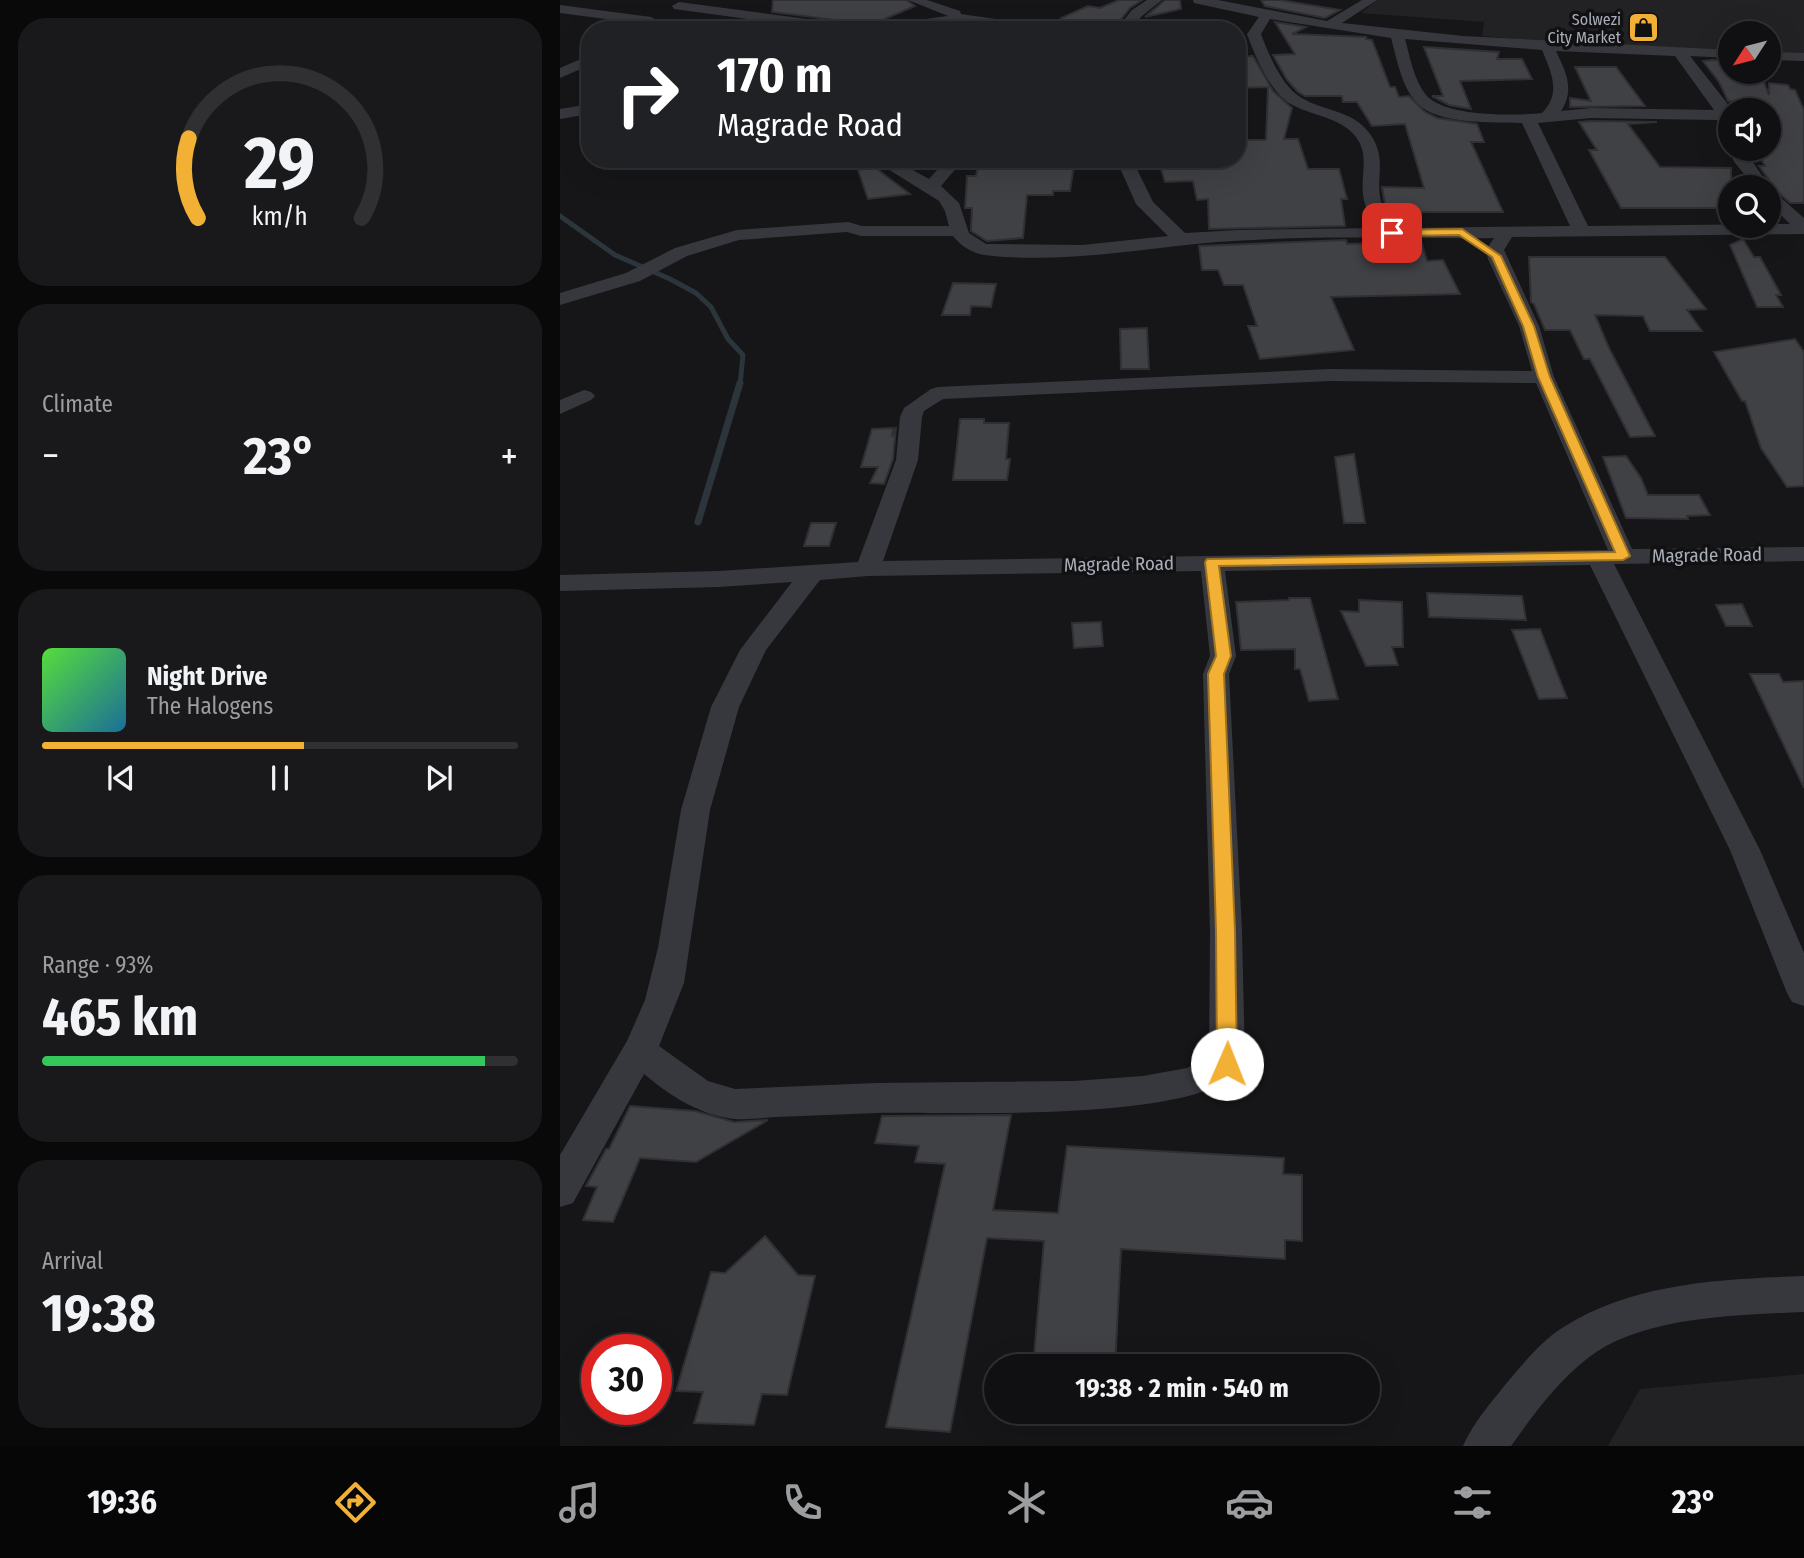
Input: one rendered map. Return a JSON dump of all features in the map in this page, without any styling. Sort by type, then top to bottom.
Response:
[{"type":"street","points":[[914,0],[964,18],[984,21]]},
{"type":"street","points":[[1130,21],[1156,0]]},
{"type":"street","points":[[1329,25],[1371,0]]},
{"type":"street","points":[[1207,1],[1329,25],[1396,33],[1547,46],[1718,53]]},
{"type":"street","points":[[560,9],[670,10],[774,21]]},
{"type":"street","points":[[652,21],[670,10]]},
{"type":"street","points":[[1267,14],[1254,34],[1283,91],[1292,98],[1344,120],[1364,136],[1373,154],[1370,199],[1380,221],[1392,233]]},
{"type":"street","points":[[941,21],[964,18]]},
{"type":"street","points":[[1396,33],[1419,96],[1429,107],[1455,114],[1528,119],[1606,113],[1718,115]]},
{"type":"street","points":[[1547,46],[1563,89],[1558,108],[1547,117]]},
{"type":"street","points":[[1679,51],[1711,90],[1718,105]]},
{"type":"street","points":[[1782,56],[1804,57]]},
{"type":"street","points":[[560,75],[567,66]]},
{"type":"street","points":[[560,99],[581,109]]},
{"type":"street","points":[[560,114],[581,110]]},
{"type":"street","points":[[1528,119],[1581,232]]},
{"type":"street","points":[[1742,161],[1754,175]]},
{"type":"street","points":[[896,168],[951,204],[958,232],[973,245],[1000,250],[1109,248],[1212,235],[1804,228]]},
{"type":"street","points":[[930,188],[948,168]]},
{"type":"street","points":[[1128,168],[1145,205],[1181,239]]},
{"type":"street","points":[[1781,206],[1804,228]]},
{"type":"street","points":[[560,299],[634,277],[681,252],[737,235],[848,227],[861,231],[958,232]]},
{"type":"street","points":[[1462,232],[1496,256]]},
{"type":"street","points":[[1507,232],[1495,250],[1496,256],[1529,326],[1544,377],[1611,556],[1745,850],[1804,993]]},
{"type":"street","points":[[868,569],[906,460],[911,417],[915,408],[938,393],[1331,375],[1544,377]]},
{"type":"street","points":[[560,408],[584,396]]},
{"type":"street","name":"Magrade Road","points":[[560,583],[868,569],[1804,554]]},
{"type":"street","points":[[640,1051],[695,1094],[713,1101],[735,1104],[877,1098],[1074,1096],[1143,1091],[1194,1082],[1227,1064],[1225,917],[1216,674],[1223,656],[1212,562]]},
{"type":"street","points":[[560,1191],[590,1134],[640,1051],[662,1000],[674,953],[686,861],[719,719],[752,652],[771,623],[812,573]]},
{"type":"street","points":[[1485,1446],[1533,1386],[1573,1344],[1622,1318],[1666,1305],[1745,1296],[1804,1294]]},
{"type":"shaded area","name":"Solwezi City Market","points":[[1377,0],[1804,0],[1804,55],[1782,54],[1782,21],[1718,21],[1718,51],[1598,46],[1482,36],[1484,22],[1361,13]]},
{"type":"shaded area","points":[[1804,1374],[1804,1446],[1608,1446],[1640,1389]]},
{"type":"building","points":[[773,0],[906,0],[915,6],[880,21],[843,21],[772,12]]},
{"type":"building","points":[[1119,0],[1142,0],[1130,8],[1120,21],[1066,21],[1061,18],[1088,6],[1100,8]]},
{"type":"building","points":[[1165,0],[1180,0],[1181,9],[1145,17]]},
{"type":"building","points":[[1261,0],[1280,0],[1340,10],[1325,18],[1265,6]]},
{"type":"building","points":[[1275,22],[1306,27],[1292,34],[1366,37],[1372,40],[1390,87],[1395,87],[1399,97],[1409,96],[1425,112],[1437,118],[1477,124],[1484,142],[1471,142],[1503,212],[1412,212],[1416,225],[1398,225],[1385,204],[1382,187],[1424,188],[1405,124],[1372,126],[1357,102],[1343,102],[1342,96],[1305,96],[1298,92],[1287,80],[1273,55],[1295,54]]},
{"type":"building","points":[[1424,47],[1499,52],[1497,59],[1522,59],[1532,79],[1460,81],[1471,109],[1449,105],[1432,96],[1443,96]]},
{"type":"building","points":[[1246,56],[1253,56],[1273,91],[1292,108],[1284,139],[1298,139],[1308,169],[1339,169],[1347,199],[1341,199],[1345,226],[1209,229],[1208,199],[1197,200],[1193,181],[1165,182],[1161,168],[1246,168],[1246,140],[1266,140],[1268,87],[1246,88]]},
{"type":"building","points":[[1718,60],[1718,81],[1703,61]]},
{"type":"building","points":[[1575,67],[1616,67],[1645,106],[1570,107],[1570,98],[1591,101]]},
{"type":"building","points":[[1720,84],[1765,84],[1769,95],[1769,84],[1788,85],[1795,90],[1804,110],[1804,203],[1790,203],[1781,195],[1781,175],[1766,175],[1759,166],[1765,166],[1762,161],[1781,161],[1781,98],[1727,98]]},
{"type":"building","points":[[1579,122],[1657,122],[1628,124],[1660,167],[1731,168],[1731,175],[1718,175],[1718,208],[1621,208],[1589,150],[1597,150]]},
{"type":"building","points":[[876,168],[910,194],[868,199],[858,170]]},
{"type":"building","points":[[977,168],[1074,168],[1070,191],[1053,191],[1053,195],[1027,195],[1023,238],[987,241],[971,231],[972,208],[965,208],[967,176],[976,176]]},
{"type":"building","points":[[1743,239],[1754,257],[1760,257],[1781,295],[1776,295],[1783,307],[1757,307],[1730,245]]},
{"type":"building","points":[[1346,240],[1347,244],[1421,241],[1427,261],[1443,260],[1460,294],[1331,297],[1354,350],[1260,359],[1248,326],[1257,326],[1243,285],[1224,285],[1218,270],[1202,270],[1199,246]]},
{"type":"building","points":[[1529,257],[1665,257],[1706,309],[1687,310],[1702,331],[1650,331],[1643,316],[1595,315],[1609,348],[1655,436],[1630,437],[1590,359],[1584,359],[1570,330],[1545,330],[1531,302]]},
{"type":"building","points":[[953,283],[996,284],[991,307],[971,306],[970,315],[942,315]]},
{"type":"building","points":[[1147,328],[1149,369],[1121,369],[1120,329]]},
{"type":"building","points":[[1795,339],[1804,352],[1804,486],[1787,487],[1761,448],[1745,401],[1742,401],[1714,352]]},
{"type":"building","points":[[960,419],[1009,423],[1006,459],[1010,459],[1007,480],[953,480]]},
{"type":"building","points":[[896,427],[893,459],[884,484],[870,483],[878,467],[861,467],[872,429],[893,428],[892,437]]},
{"type":"building","points":[[1354,454],[1365,523],[1344,523],[1335,457]]},
{"type":"building","points":[[1626,456],[1641,478],[1648,495],[1699,495],[1710,515],[1687,516],[1688,519],[1626,518],[1603,457]]},
{"type":"building","points":[[811,523],[836,523],[829,546],[804,546]]},
{"type":"building","points":[[1427,593],[1522,596],[1526,620],[1429,617]]},
{"type":"building","points":[[1310,598],[1338,699],[1309,701],[1300,669],[1295,669],[1295,649],[1241,650],[1236,602]]},
{"type":"building","points":[[1359,600],[1402,602],[1403,647],[1392,647],[1398,665],[1366,666],[1341,611],[1359,612]]},
{"type":"building","points":[[1742,604],[1752,626],[1726,626],[1716,605]]},
{"type":"building","points":[[1101,622],[1103,646],[1074,648],[1072,623]]},
{"type":"building","points":[[1540,629],[1567,698],[1539,699],[1512,630]]},
{"type":"building","points":[[1750,674],[1779,674],[1783,682],[1804,681],[1804,788]]},
{"type":"building","points":[[630,1106],[695,1111],[734,1122],[768,1120],[696,1162],[640,1158],[613,1222],[583,1220],[597,1187],[586,1186],[606,1149],[609,1149]]},
{"type":"building","points":[[1011,1115],[993,1210],[1058,1213],[1067,1146],[1284,1158],[1283,1174],[1302,1175],[1302,1241],[1285,1240],[1285,1259],[1121,1249],[1116,1354],[1034,1354],[1044,1241],[987,1238],[950,1432],[886,1427],[945,1164],[915,1162],[919,1146],[875,1143],[882,1116]]},
{"type":"building","points":[[765,1236],[798,1275],[815,1276],[787,1395],[762,1394],[754,1425],[694,1423],[703,1392],[676,1391],[711,1272],[725,1273]]},
{"type":"waterway","points":[[560,216],[615,255],[696,293],[711,307],[728,339],[743,355],[740,385]]},
{"type":"waterway","points":[[698,522],[740,383]]},
{"type":"place","name":"Solwezi City Market","points":[[1644,28]]},
{"type":"route","points":[[1227,1064],[1226,931],[1216,674],[1223,656],[1212,562],[1623,556],[1544,377],[1529,326],[1496,256],[1462,232],[1392,233]]}]
